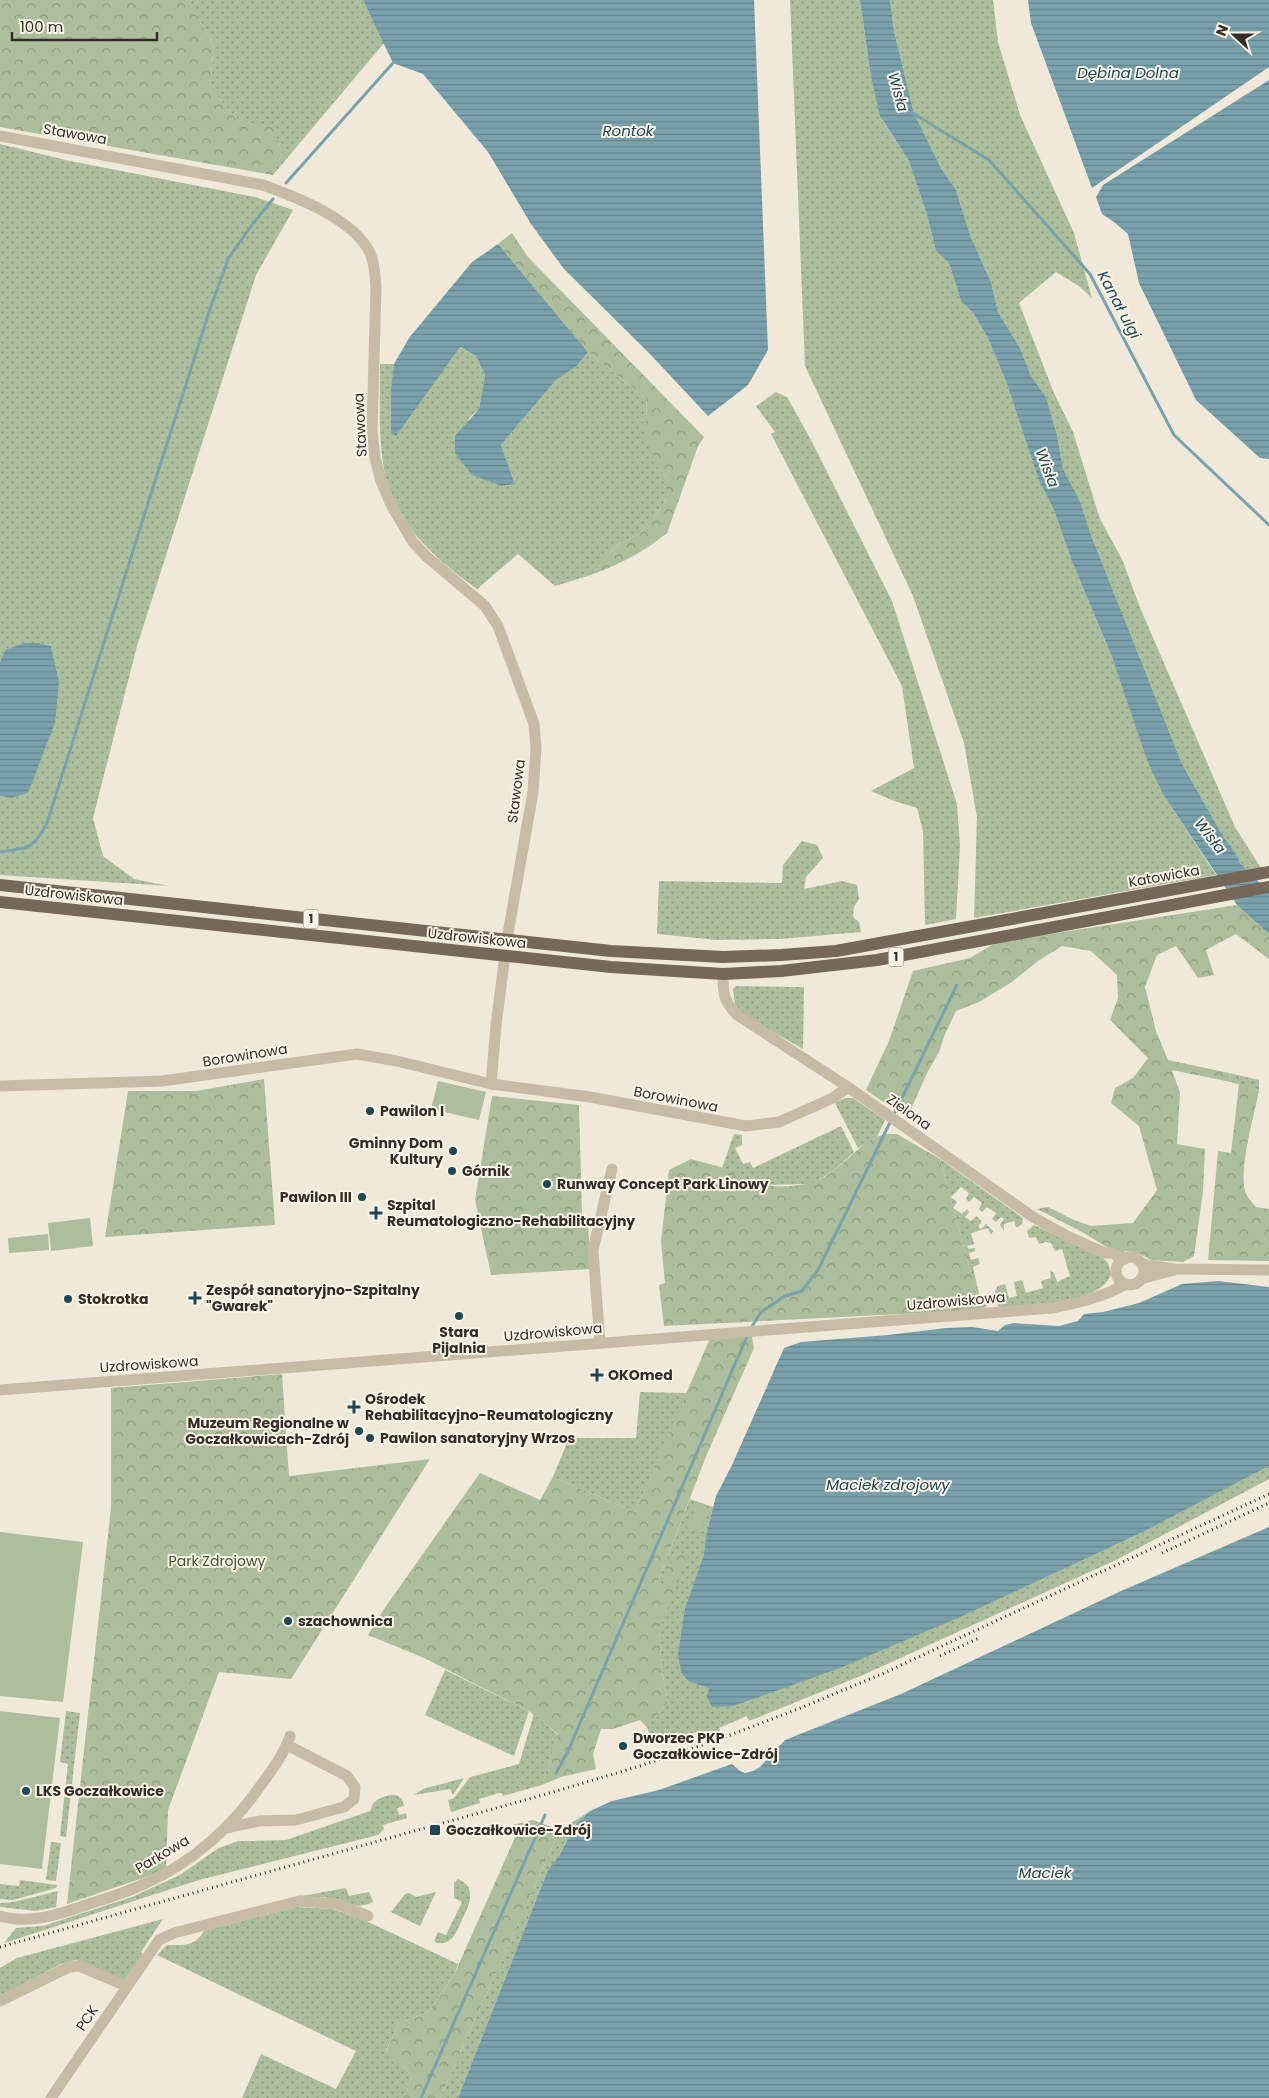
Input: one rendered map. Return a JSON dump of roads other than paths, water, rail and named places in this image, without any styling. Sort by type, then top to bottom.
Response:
[{"type":"main road","name":"Katowicka","points":[[1064,910],[1269,872]]},
{"type":"main road","name":"Uzdrowiskowa","points":[[0,885],[680,956],[752,957],[836,951],[1064,910]]},
{"type":"main road","name":"Uzdrowiskowa","points":[[0,902],[505,956],[648,970],[723,974],[781,972],[838,966],[1068,926],[1269,888]]},
{"type":"main road","points":[[484,953],[501,946],[507,939]]},
{"type":"street","name":"Stawowa","points":[[0,136],[263,185],[298,199],[333,218],[347,227],[370,253],[375,270],[376,288],[372,430],[381,481],[391,505],[413,542],[426,556],[485,606],[498,626],[534,724],[536,749],[532,792],[507,939]]},
{"type":"street","points":[[491,1084],[505,956]]},
{"type":"street","name":"Zielona","points":[[723,974],[723,992],[726,1004],[737,1015],[848,1087],[1046,1225],[1105,1253],[1112,1253],[1125,1259]]},
{"type":"street","name":"Borowinowa","points":[[0,1086],[162,1081],[357,1054],[397,1061],[491,1084],[590,1097],[746,1126],[779,1122],[833,1098],[848,1087]]},
{"type":"street","points":[[600,1343],[593,1250],[612,1169]]},
{"type":"street","name":"Zielona","points":[[1105,1253],[1120,1277]]},
{"type":"street","points":[[1175,1270],[1141,1279],[1134,1284],[1120,1277],[1119,1264],[1125,1259],[1134,1258],[1142,1264],[1175,1270],[1269,1270]]},
{"type":"street","points":[[1141,1279],[1144,1270],[1142,1264]]},
{"type":"street","name":"Uzdrowiskowa","points":[[0,1390],[1052,1308],[1078,1303],[1105,1293],[1120,1277]]},
{"type":"street","name":"Parkowa","points":[[0,1916],[9,1919],[38,1920],[147,1883],[184,1862],[226,1828],[277,1763],[288,1740],[347,1776],[356,1787],[354,1799],[344,1808],[296,1820],[260,1821],[236,1824],[226,1828]]},
{"type":"street","name":"PCK","points":[[52,2098],[147,1956],[159,1940],[167,1935],[299,1901],[337,1904],[368,1916]]},
{"type":"street","points":[[0,2001],[69,1966],[79,1966],[126,1986]]},
{"type":"water","name":"Rontok","points":[[363,0],[754,0],[768,350],[748,385],[708,416],[649,353],[564,269],[531,224],[488,152],[423,74],[393,63]]},
{"type":"water","name":"Wisła","points":[[860,0],[890,0],[894,31],[914,113],[941,168],[956,190],[970,235],[991,282],[998,312],[1020,348],[1031,376],[1046,397],[1057,435],[1063,469],[1080,501],[1091,535],[1182,764],[1240,863],[1269,892],[1269,934],[1237,905],[1164,796],[1147,760],[1112,657],[1071,559],[1054,510],[1039,481],[1007,384],[988,338],[973,313],[961,301],[949,263],[936,251],[927,215],[909,161],[880,116],[871,77]]},
{"type":"water","name":"Dębina Dolna","points":[[1028,0],[1269,0],[1269,67],[1092,188],[1031,23]]},
{"type":"water","points":[[1269,80],[1269,459],[1260,458],[1196,400],[1139,283],[1128,234],[1102,214],[1096,197],[1103,185]]},
{"type":"water","points":[[498,244],[588,352],[577,366],[556,380],[501,445],[515,484],[502,486],[472,475],[455,453],[455,436],[479,409],[485,375],[476,356],[460,347],[396,436],[391,433],[391,387],[394,364],[409,338],[472,262]]},
{"type":"water","points":[[24,643],[39,643],[51,646],[59,681],[55,723],[28,793],[11,798],[0,796],[0,662],[5,650]]},
{"type":"water","name":"Maciek zdrojowy","points":[[1218,1281],[1269,1287],[1269,1466],[1145,1531],[967,1614],[840,1668],[733,1706],[712,1707],[707,1697],[709,1688],[689,1682],[682,1674],[678,1655],[685,1608],[704,1554],[706,1535],[716,1496],[732,1465],[784,1348],[801,1342],[946,1328],[972,1327],[998,1331],[1005,1325],[1014,1323],[1059,1326],[1078,1321],[1084,1314],[1103,1312],[1139,1303],[1182,1284]]},
{"type":"water","name":"Maciek","points":[[1269,1527],[1269,2098],[458,2098],[548,1870],[559,1856],[576,1824],[590,1811],[612,1801],[659,1790],[732,1764],[745,1773],[753,1771],[760,1767],[785,1740],[901,1694],[1121,1591]]},
{"type":"waterway","points":[[286,183],[393,63]]},
{"type":"waterway","name":"Kanał ulgi","points":[[911,112],[989,160],[1090,274],[1174,435],[1269,525]]},
{"type":"waterway","points":[[0,852],[29,846],[38,838],[47,823],[209,312],[228,259],[273,199]]},
{"type":"waterway","points":[[751,1328],[761,1312],[785,1296],[802,1291],[818,1270],[957,985]]},
{"type":"waterway","points":[[556,1773],[568,1751],[748,1334]]},
{"type":"waterway","points":[[421,2098],[545,1815]]},
{"type":"railway","points":[[0,1947],[543,1795],[640,1766],[720,1739],[884,1673],[1269,1494]]},
{"type":"railway","points":[[1162,1553],[1269,1503]]},
{"type":"railway","points":[[940,1656],[979,1638]]},
{"type":"place","name":"Pawilon I","points":[[370,1111]]},
{"type":"place","name":"Gminny Dom Kultury","points":[[453,1151]]},
{"type":"place","name":"Górnik","points":[[452,1171]]},
{"type":"place","name":"Runway Concept Park Linowy","points":[[547,1184]]},
{"type":"place","name":"Pawilon III","points":[[362,1197]]},
{"type":"place","name":"Szpital Reumatologiczno-Rehabilitacyjny","points":[[376,1213]]},
{"type":"place","name":"Zespół sanatoryjno-Szpitalny \"Gwarek\"","points":[[195,1298]]},
{"type":"place","name":"Stokrotka","points":[[68,1299]]},
{"type":"place","name":"Stara Pijalnia","points":[[459,1316]]},
{"type":"place","name":"OKOmed","points":[[597,1375]]},
{"type":"place","name":"Ośrodek Rehabilitacyjno-Reumatologiczny","points":[[354,1407]]},
{"type":"place","name":"Muzeum Regionalne w Goczałkowicach-Zdrój","points":[[359,1431]]},
{"type":"place","name":"Pawilon sanatoryjny Wrzos","points":[[370,1438]]},
{"type":"place","name":"szachownica","points":[[288,1621]]},
{"type":"place","name":"Dworzec PKP Goczałkowice-Zdrój","points":[[623,1746]]},
{"type":"place","name":"LKS Goczałkowice","points":[[26,1791]]},
{"type":"place","name":"Goczałkowice-Zdrój","points":[[435,1830]]},
{"type":"park label","name":"Park Zdrojowy","points":[[217,1561]]}]
